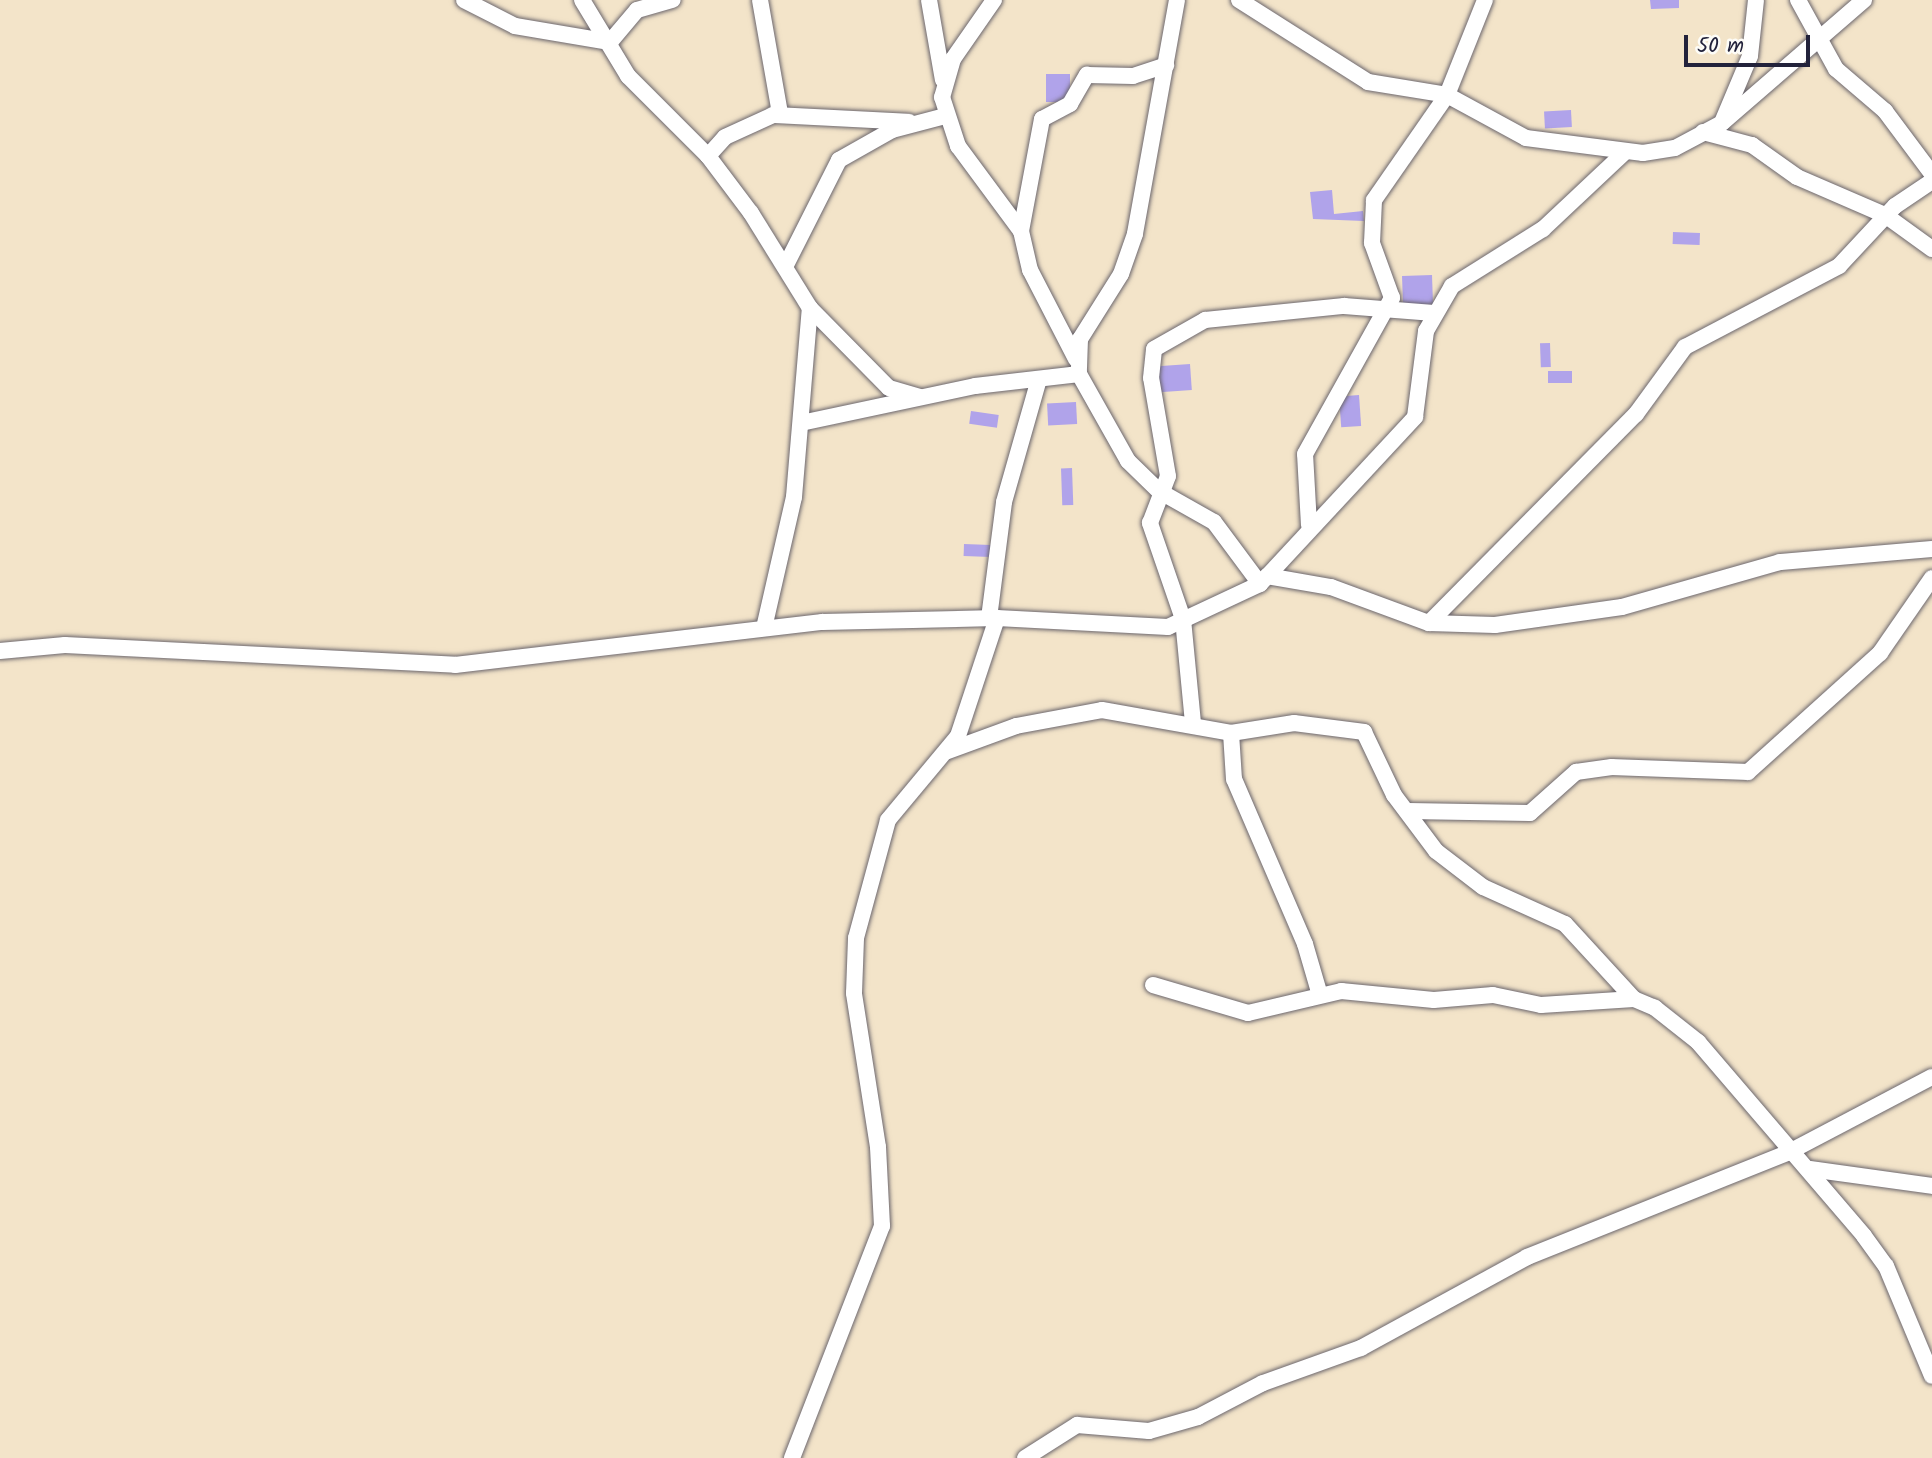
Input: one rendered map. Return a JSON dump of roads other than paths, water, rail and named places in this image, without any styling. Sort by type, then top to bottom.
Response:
[{"type":"street","points":[[464,0],[515,26],[610,42]]},
{"type":"street","points":[[582,0],[637,87],[708,156],[810,308],[889,388],[920,397]]},
{"type":"street","points":[[610,42],[637,10],[673,0]]},
{"type":"street","points":[[760,0],[780,114]]},
{"type":"street","points":[[929,0],[943,86],[945,116],[958,146],[1021,231],[1030,270],[1128,461],[1159,491],[1214,522],[1263,580],[1331,587],[1379,610],[1429,623],[1495,625],[1622,607],[1780,562],[1932,549]]},
{"type":"street","points":[[943,86],[953,59],[993,0]]},
{"type":"street","points":[[1078,368],[1080,339],[1131,249],[1177,0]]},
{"type":"street","points":[[1239,0],[1368,82],[1447,95],[1511,134],[1624,153],[1675,148],[1722,122],[1864,0]]},
{"type":"street","points":[[1309,525],[1305,454],[1388,305],[1393,290],[1372,243],[1374,200],[1447,95],[1485,0]]},
{"type":"street","points":[[1722,122],[1750,56],[1756,0]]},
{"type":"street","points":[[1798,0],[1822,38],[1836,69],[1885,111],[1932,174]]},
{"type":"street","points":[[1021,231],[1046,112],[1070,104],[1087,75],[1133,76],[1166,65]]},
{"type":"street","points":[[708,156],[747,124],[780,114],[912,123]]},
{"type":"street","points":[[785,267],[833,167],[855,148],[912,123],[945,116]]},
{"type":"street","points":[[1703,132],[1752,145],[1797,177],[1885,215],[1932,249]]},
{"type":"street","points":[[0,651],[65,645],[455,665],[764,628],[993,618],[1146,631],[1183,620],[1263,580],[1309,525],[1415,417],[1434,313],[1464,275],[1544,229],[1624,153]]},
{"type":"street","points":[[1429,623],[1636,414],[1685,347],[1839,266],[1885,215],[1932,181]]},
{"type":"street","points":[[1193,723],[1183,620],[1151,530],[1159,491],[1168,473],[1150,367],[1160,341],[1205,320],[1388,305],[1434,313]]},
{"type":"street","points":[[764,628],[791,517],[810,308]]},
{"type":"street","points":[[801,423],[920,397],[1039,379],[1078,368]]},
{"type":"street","points":[[792,1458],[882,1226],[878,1147],[854,993],[856,938],[888,820],[947,751],[966,721],[993,618],[1003,502],[1039,379]]},
{"type":"street","points":[[1408,811],[1530,813],[1576,772],[1612,767],[1748,772],[1767,762],[1880,653],[1932,578]]},
{"type":"street","points":[[947,751],[1079,712],[1124,710],[1231,733],[1294,723],[1364,732],[1408,811],[1447,862],[1503,898],[1565,924],[1634,999],[1668,1016],[1698,1042],[1789,1152],[1810,1169],[1886,1266],[1932,1376]]},
{"type":"street","points":[[1231,733],[1234,779],[1306,944],[1320,992]]},
{"type":"street","points":[[1153,985],[1248,1013],[1320,992],[1434,1000],[1493,995],[1541,1005],[1634,999]]},
{"type":"street","points":[[1026,1458],[1077,1426],[1149,1431],[1198,1417],[1263,1382],[1361,1348],[1527,1257],[1789,1152],[1932,1077]]},
{"type":"street","points":[[1810,1169],[1932,1186]]}]
